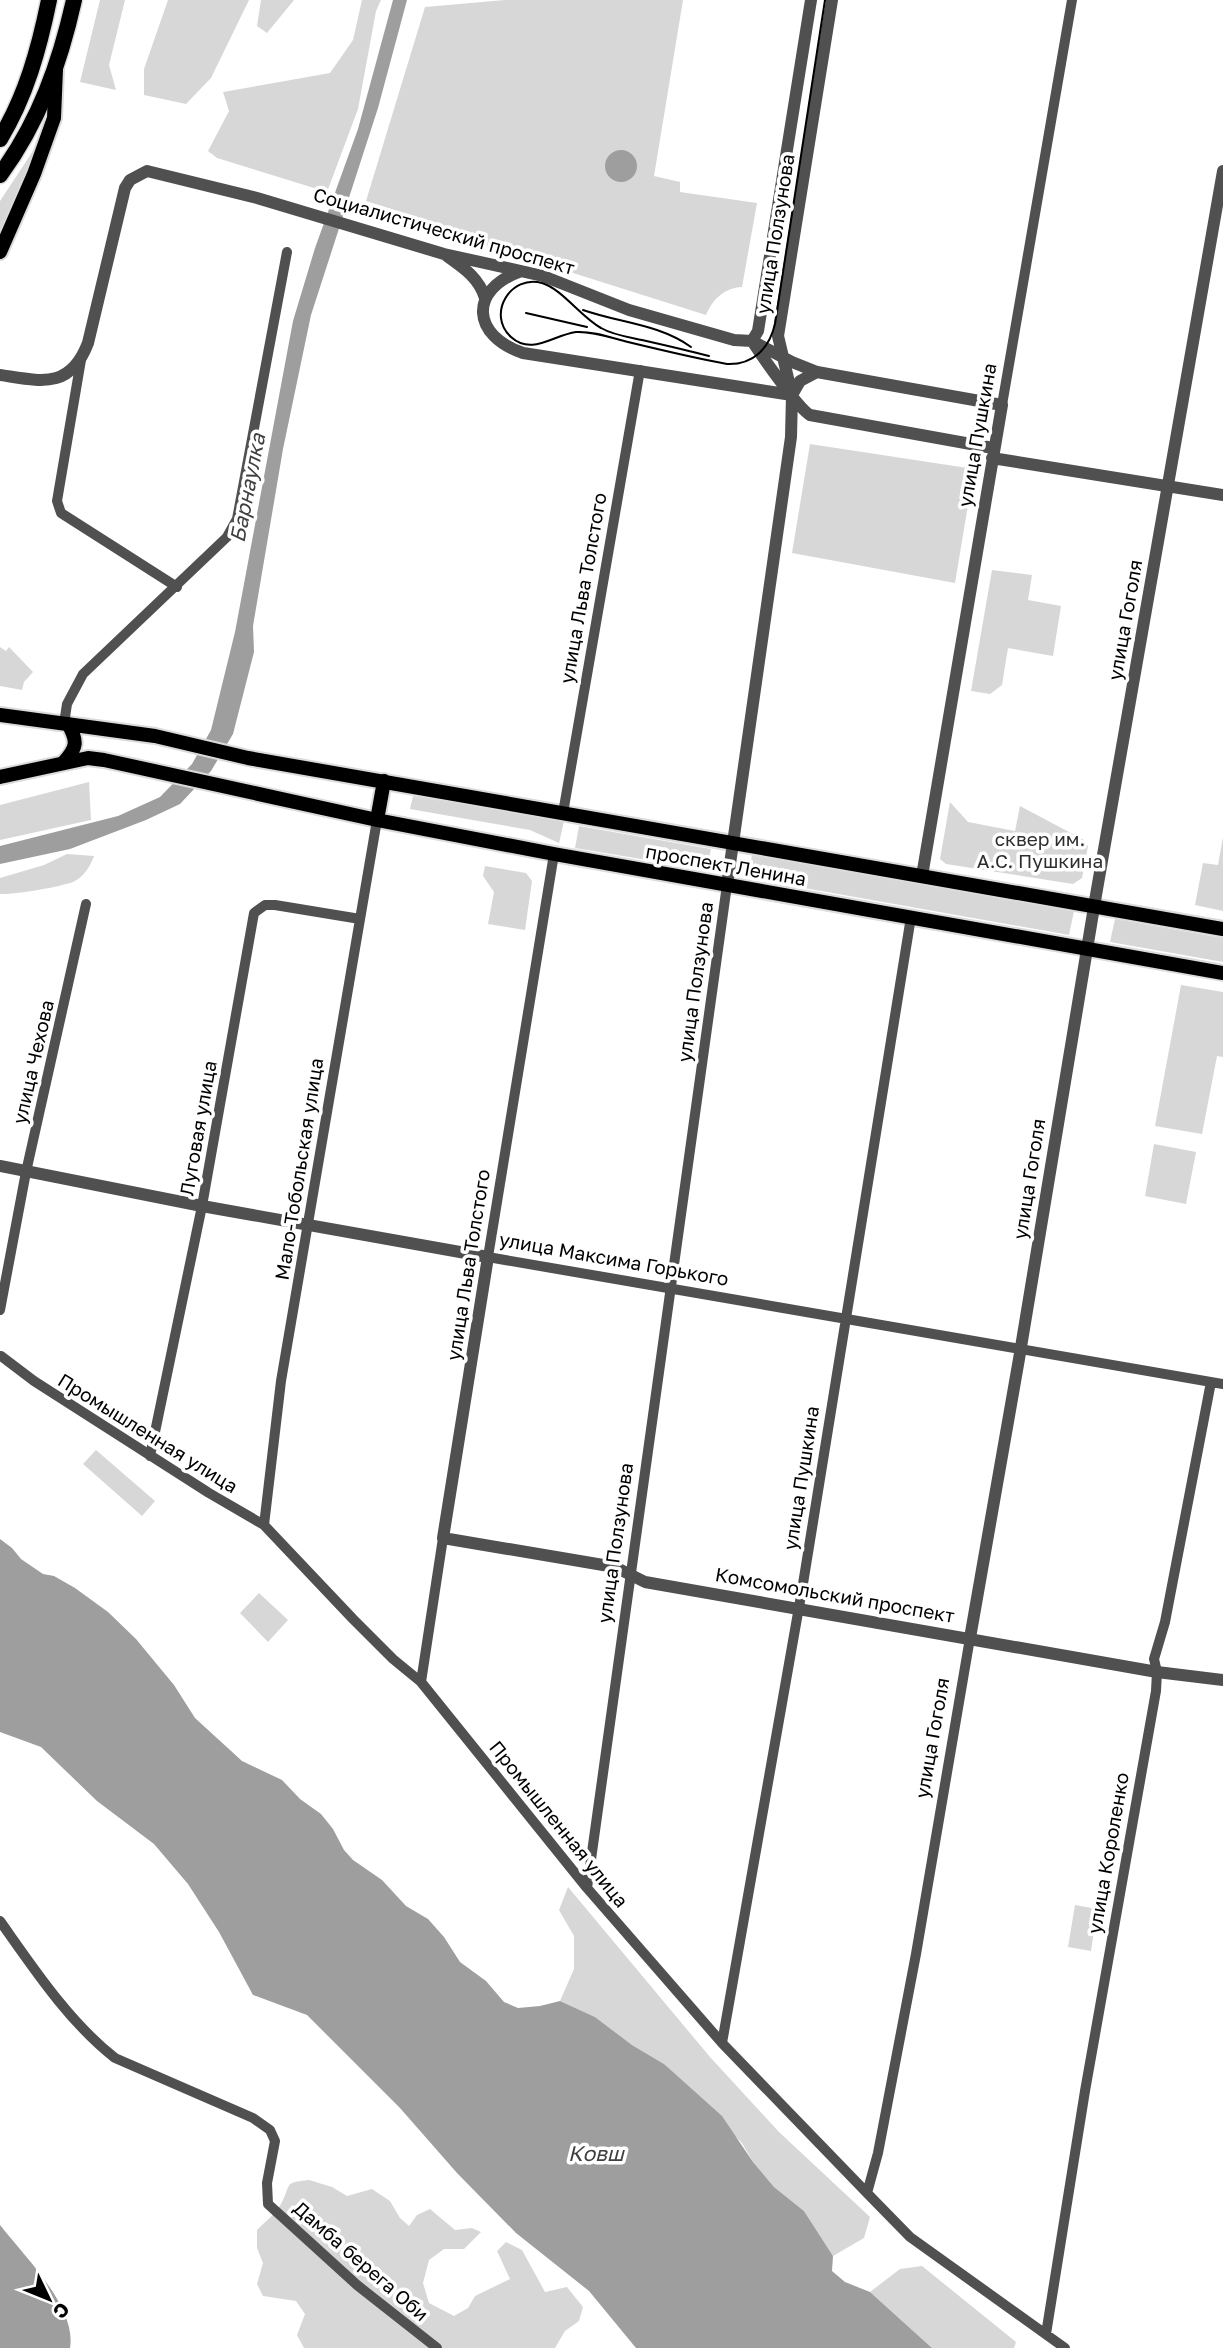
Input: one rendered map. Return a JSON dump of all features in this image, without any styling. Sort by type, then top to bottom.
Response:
[{"type":"highway","points":[[0,139],[24,92],[36,58],[49,0]]},
{"type":"highway","points":[[0,175],[33,123],[56,67],[74,0]]},
{"type":"main road","points":[[0,252],[34,174],[54,118],[56,67]]},
{"type":"main road","name":"проспект Ленина","points":[[0,715],[155,736],[248,758],[1223,929]]},
{"type":"main road","points":[[63,762],[75,750],[76,743],[68,724]]},
{"type":"main road","name":"проспект Ленина","points":[[0,777],[88,758],[377,820],[554,854],[1223,973]]},
{"type":"main road","points":[[377,820],[384,781]]},
{"type":"street","name":"улица Ползунова","points":[[750,338],[811,0]]},
{"type":"street","name":"улица Ползунова","points":[[587,1888],[629,1573],[672,1289],[791,437],[792,395],[778,336],[832,0]]},
{"type":"street","name":"улица Пушкина","points":[[922,876],[1072,0]]},
{"type":"street","name":"Социалистический проспект","points":[[81,360],[88,344],[120,202],[125,188],[138,174],[147,170],[444,254],[559,281],[629,310],[750,338],[783,358],[817,372],[1002,405]]},
{"type":"street","name":"улица Гоголя","points":[[867,2193],[878,2153],[906,2007],[1223,171]]},
{"type":"street","points":[[68,724],[65,717],[67,704],[83,674],[227,537],[237,519],[287,252]]},
{"type":"street","points":[[444,254],[474,277],[485,298]]},
{"type":"street","points":[[520,271],[504,277],[492,286],[483,308],[485,323],[492,336],[505,347],[523,353],[792,395]]},
{"type":"street","points":[[750,338],[796,404],[810,415],[993,453],[1223,495]]},
{"type":"street","points":[[0,375],[37,381],[57,379],[67,374],[81,360]]},
{"type":"street","points":[[81,360],[57,501],[61,513],[177,587]]},
{"type":"street","name":"улица Льва Толстого","points":[[563,813],[640,370]]},
{"type":"street","points":[[792,395],[800,381],[817,372]]},
{"type":"street","name":"Мало-Тобольская улица","points":[[264,1525],[281,1381],[377,820]]},
{"type":"street","name":"улица Льва Толстого","points":[[421,1682],[554,854]]},
{"type":"street","name":"улица Чехова","points":[[0,1310],[26,1171],[86,904]]},
{"type":"street","name":"Луговая улица","points":[[150,1456],[202,1206],[254,913],[265,905],[275,905],[360,919]]},
{"type":"street","name":"улица Пушкина","points":[[722,2043],[799,1607],[911,917]]},
{"type":"street","name":"улица Максима Горького","points":[[0,1167],[488,1257],[1223,1384]]},
{"type":"street","points":[[0,1346],[0,1357]]},
{"type":"street","name":"Промышленная улица","points":[[0,1357],[150,1456],[264,1525],[393,1660],[421,1682],[587,1888],[722,2043],[867,2193],[910,2237],[1065,2348]]},
{"type":"street","name":"улица Короленко","points":[[1046,2334],[1091,2052],[1156,1691],[1157,1672],[1154,1659],[1165,1622],[1211,1382]]},
{"type":"street","name":"Комсомольский проспект","points":[[443,1538],[615,1567],[645,1581],[1157,1672],[1223,1680]]},
{"type":"street","name":"Дамба берега Оби","points":[[0,1922],[42,1979],[102,2048],[115,2058],[253,2118],[270,2130],[275,2141],[267,2183],[268,2204],[357,2285],[437,2348]]},
{"type":"green space","points":[[100,0],[125,0],[109,65],[116,90],[80,82]]},
{"type":"green space","points":[[168,0],[249,0],[211,78],[186,104],[144,95],[144,69]]},
{"type":"green space","points":[[261,0],[294,0],[267,33],[257,26]]},
{"type":"green space","points":[[362,0],[381,0],[376,11],[358,109],[327,192],[217,158],[208,151],[229,111],[223,92],[330,73],[353,40]]},
{"type":"green space","points":[[505,0],[683,0],[654,176],[680,182],[680,192],[757,203],[742,287],[720,295],[706,315],[415,223],[417,217],[366,201],[425,7]]},
{"type":"green space","points":[[37,145],[39,146],[0,238],[0,201]]},
{"type":"green space","points":[[810,444],[974,469],[955,583],[792,553]]},
{"type":"green space","points":[[992,570],[1032,575],[1028,600],[1061,606],[1053,656],[1008,648],[1002,685],[990,694],[971,691]]},
{"type":"green space","points":[[0,647],[6,651],[9,647],[33,672],[24,682],[22,690],[0,686]]},
{"type":"green space","points":[[89,782],[91,820],[0,840],[0,805]]},
{"type":"green space","points":[[413,796],[564,821],[559,843],[530,830],[410,809]]},
{"type":"green space","name":"сквер им. А.С. Пушкина","points":[[950,802],[968,822],[1015,831],[1020,806],[1084,840],[1088,846],[1082,878],[1073,884],[946,864],[940,859]]},
{"type":"green space","points":[[579,826],[711,849],[707,870],[575,848]]},
{"type":"green space","points":[[1223,837],[1223,911],[1195,905],[1203,863],[1218,865]]},
{"type":"green space","points":[[67,854],[94,856],[86,871],[77,880],[36,890],[0,894],[0,878],[44,865]]},
{"type":"green space","points":[[752,854],[1074,911],[1069,935],[748,878]]},
{"type":"green space","points":[[485,866],[526,873],[532,881],[525,930],[488,924],[494,892],[483,876]]},
{"type":"green space","points":[[1115,919],[1223,938],[1223,962],[1110,942]]},
{"type":"green space","points":[[1181,985],[1223,992],[1223,1057],[1217,1056],[1202,1134],[1155,1126]]},
{"type":"green space","points":[[1154,1144],[1196,1152],[1186,1204],[1145,1196]]},
{"type":"green space","points":[[96,1450],[155,1501],[142,1516],[83,1464]]},
{"type":"green space","points":[[259,1593],[288,1620],[268,1642],[240,1613]]},
{"type":"green space","points":[[568,1887],[710,2057],[779,2132],[870,2217],[864,2238],[833,2256],[804,2211],[774,2187],[753,2162],[742,2143],[664,2064],[632,2045],[595,2017],[560,2001],[574,1969],[574,1936],[559,1910]]},
{"type":"green space","points":[[1075,1905],[1097,1909],[1091,1951],[1068,1947]]},
{"type":"green space","points":[[309,2180],[332,2187],[347,2196],[372,2189],[390,2201],[400,2218],[409,2226],[417,2215],[430,2209],[455,2230],[472,2228],[481,2232],[464,2249],[444,2249],[429,2260],[423,2283],[429,2303],[454,2316],[468,2308],[475,2296],[510,2279],[497,2251],[506,2242],[522,2250],[545,2292],[567,2287],[583,2307],[579,2321],[565,2331],[555,2348],[304,2348],[297,2335],[305,2314],[296,2301],[263,2296],[257,2284],[263,2263],[257,2248],[257,2230],[279,2207],[291,2184]]},
{"type":"green space","points":[[922,2266],[1016,2342],[1014,2348],[932,2348],[870,2292],[900,2269]]},
{"type":"water","points":[[393,0],[407,0],[378,108],[311,315],[283,449],[253,626],[254,652],[233,734],[211,771],[180,804],[70,849],[0,864],[0,846],[118,816],[160,797],[192,764],[211,730],[235,632],[293,321],[315,248],[358,129]]},
{"type":"water","points":[[621,150],[632,155],[637,166],[632,177],[621,182],[610,177],[605,166],[610,155]]},
{"type":"water","name":"Ковш","points":[[0,1539],[21,1559],[43,1574],[54,1576],[75,1588],[108,1612],[136,1639],[174,1685],[195,1718],[242,1761],[282,1780],[300,1799],[321,1814],[353,1860],[382,1880],[406,1906],[428,1919],[460,1962],[486,1981],[504,2002],[518,2008],[560,2001],[595,2017],[632,2045],[664,2064],[722,2116],[753,2162],[774,2187],[804,2211],[833,2256],[832,2271],[845,2282],[870,2292],[932,2348],[636,2348],[589,2291],[516,2233],[457,2173],[400,2108],[307,2015],[253,1995],[219,1932],[188,1884],[154,1844],[97,1801],[41,1747],[0,1732]]},
{"type":"water","points":[[0,2225],[57,2299],[70,2332],[70,2348],[0,2348]]},
{"type":"tram line","points":[[709,356],[606,330],[557,291],[542,283],[521,284],[512,290],[502,307],[504,328],[511,337],[527,345],[582,332],[727,364],[745,362],[758,354],[769,341],[775,324],[825,0]]},
{"type":"tram line","points":[[583,310],[666,333],[691,347]]},
{"type":"tram line","points":[[526,313],[587,327]]},
{"type":"water label","name":"Барнаулка","points":[[248,488]]}]
